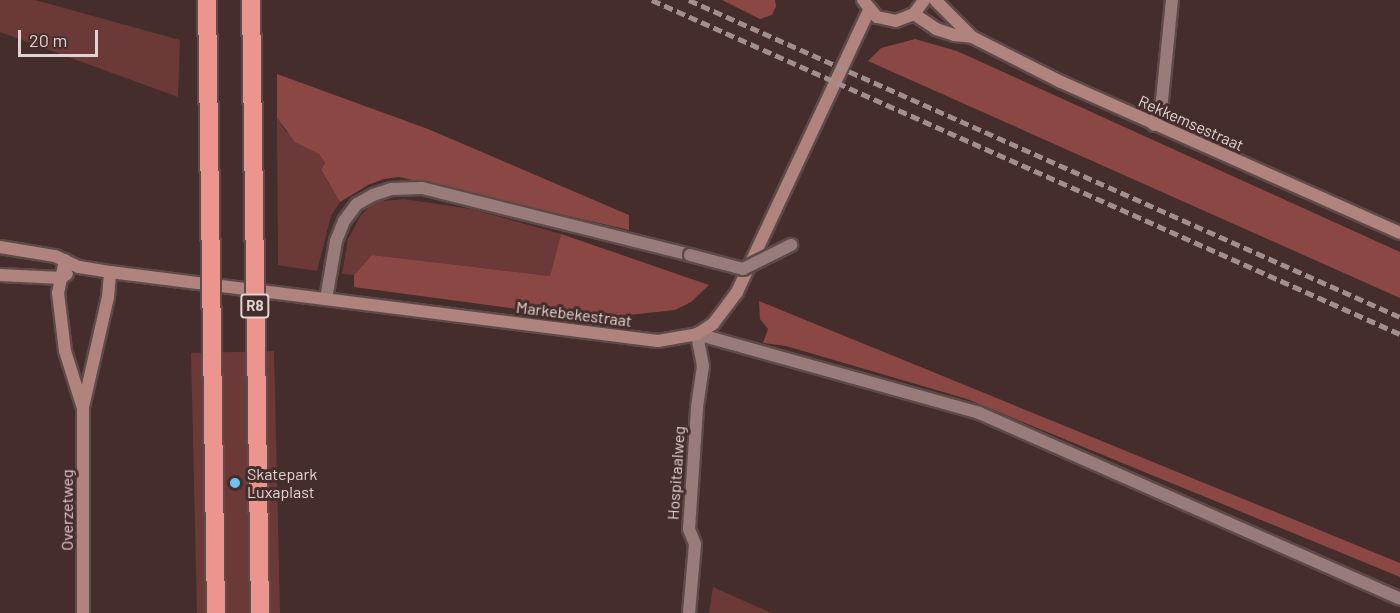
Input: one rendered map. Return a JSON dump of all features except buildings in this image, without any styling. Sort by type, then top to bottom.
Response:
[{"type":"highway","points":[[207,0],[216,613]]},
{"type":"highway","name":"R8","points":[[251,0],[260,613]]},
{"type":"street","points":[[866,5],[886,20],[905,19],[914,14],[924,0]]},
{"type":"street","name":"Rekkemsestraat","points":[[936,0],[972,37]]},
{"type":"street","points":[[1154,124],[1162,100],[1172,0]]},
{"type":"street","name":"Markebekestraat","points":[[0,247],[56,256],[79,267],[110,272],[658,341],[697,334],[713,324],[737,292],[866,5]]},
{"type":"street","name":"Rekkemsestraat","points":[[914,14],[936,29],[954,35],[972,37],[1154,124],[1400,233]]},
{"type":"street","points":[[326,299],[336,241],[344,221],[357,204],[373,195],[392,189],[422,188],[743,269],[791,245]]},
{"type":"street","name":"Overzetweg","points":[[64,260],[58,293],[65,351],[82,407]]},
{"type":"street","points":[[0,275],[61,278],[79,267]]},
{"type":"street","name":"Overzetweg","points":[[83,613],[82,407],[108,297],[110,272]]},
{"type":"street","points":[[697,334],[979,413],[1400,599]]},
{"type":"street","name":"Hospitaalweg","points":[[688,613],[695,544],[689,529],[697,407],[703,366],[697,334]]},
{"type":"shaded area","points":[[0,0],[35,0],[180,40],[178,97],[0,32]]},
{"type":"shaded area","points":[[722,0],[775,0],[776,6],[772,15],[760,19]]},
{"type":"shaded area","points":[[915,39],[957,51],[1400,252],[1400,298],[868,61],[881,48]]},
{"type":"shaded area","points":[[277,74],[428,129],[629,215],[629,230],[399,177],[384,179],[368,185],[340,202],[321,170],[325,163],[319,154],[295,142],[277,118]]},
{"type":"shaded area","points":[[277,118],[285,131],[319,154],[325,163],[321,171],[340,202],[331,216],[317,271],[278,265]]},
{"type":"shaded area","points":[[404,199],[471,209],[561,234],[550,276],[372,255],[354,275],[342,274],[348,239],[361,215],[374,202]]},
{"type":"shaded area","points":[[561,234],[709,285],[691,302],[675,310],[591,319],[354,287],[354,275],[372,255],[550,276]]},
{"type":"shaded area","points":[[759,301],[1400,563],[1400,577],[967,399],[786,346],[763,343],[768,329],[760,319]]},
{"type":"shaded area","name":"Skatepark Luxaplast","points":[[274,351],[280,613],[197,613],[191,353]]},
{"type":"shaded area","points":[[713,587],[771,613],[709,613]]},
{"type":"railway","points":[[652,0],[1400,334]]},
{"type":"railway","points":[[689,0],[1400,317]]},
{"type":"place","name":"Skatepark Luxaplast","points":[[235,483]]}]
